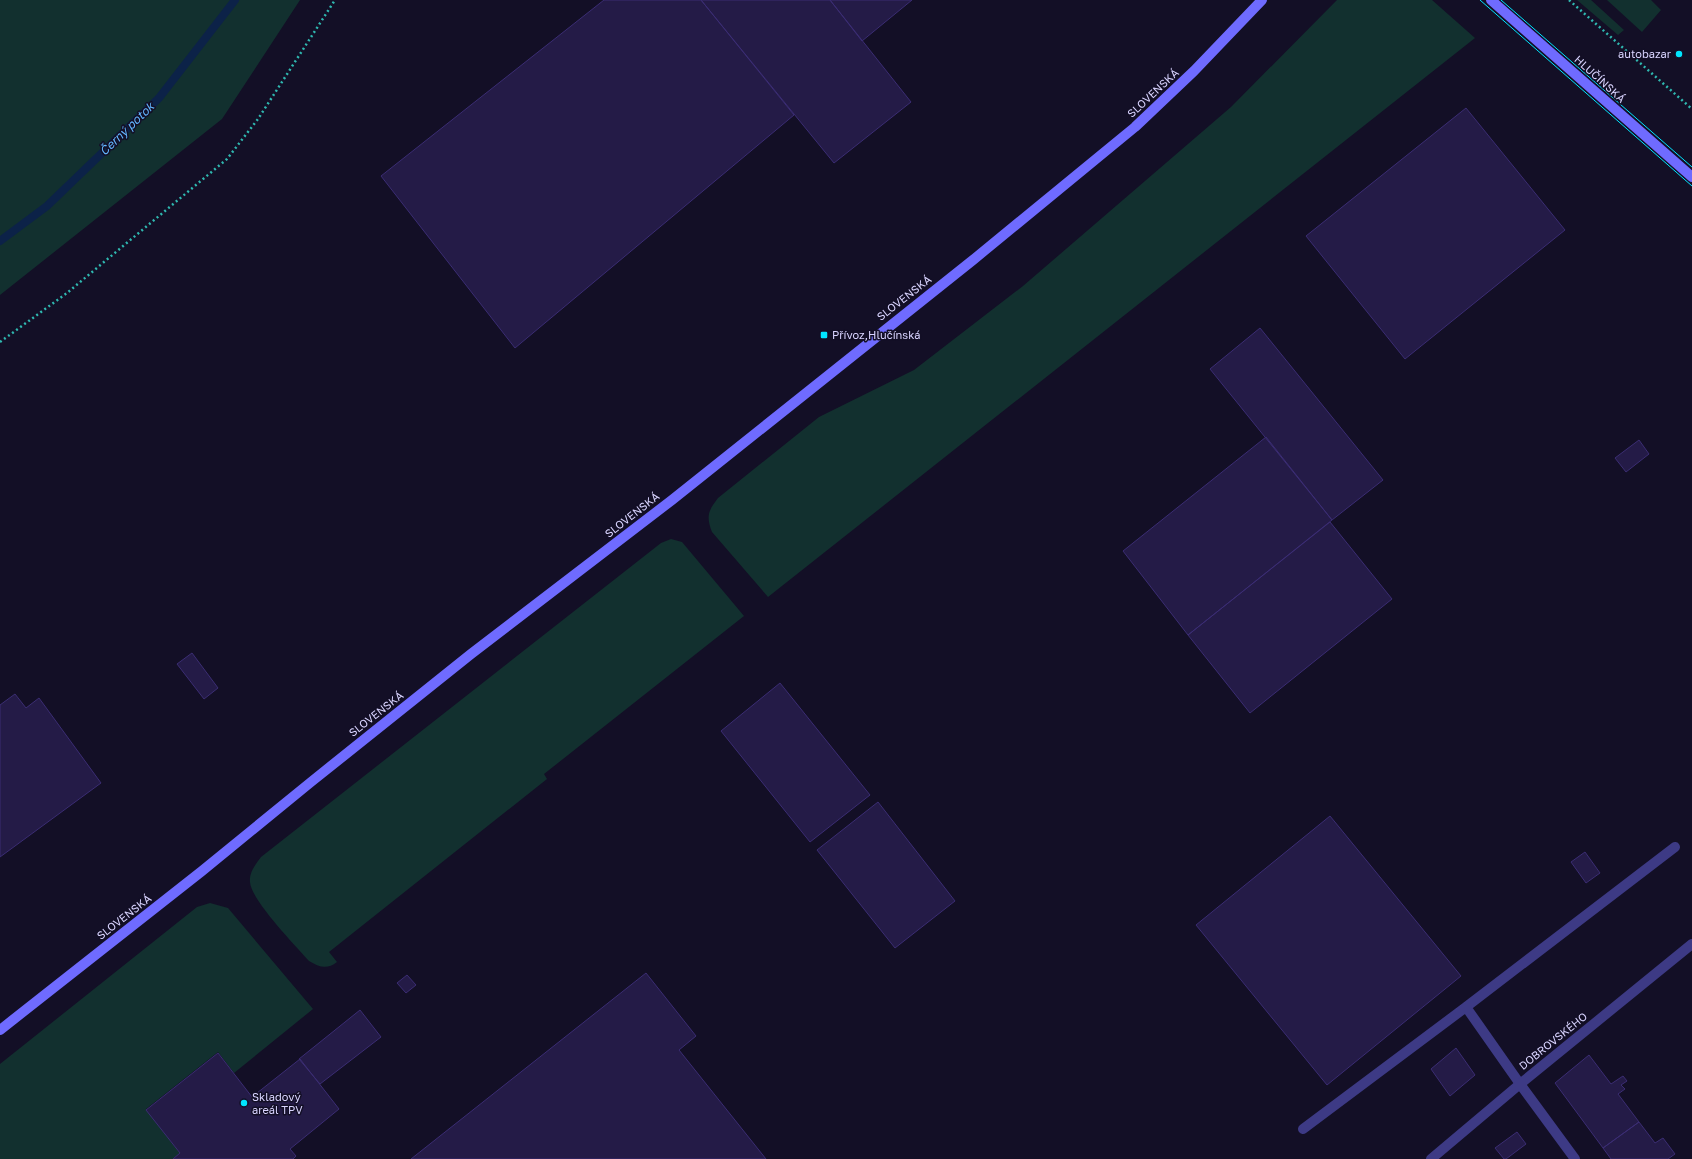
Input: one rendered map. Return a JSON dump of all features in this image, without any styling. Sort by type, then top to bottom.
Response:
[{"type":"street","name":"SLOVENSKÁ","points":[[0,1030],[202,871],[472,654],[672,500],[1012,228],[1135,127],[1194,71],[1262,0]]},
{"type":"street","name":"HLUČÍNSKÁ","points":[[1491,0],[1692,177]]},
{"type":"street","points":[[1303,1129],[1466,1007],[1675,847]]},
{"type":"street","name":"DOBROVSKÉHO","points":[[1431,1159],[1520,1084],[1692,944]]},
{"type":"street","points":[[1466,1007],[1575,1159]]},
{"type":"path","points":[[0,342],[67,293],[227,160],[258,119],[335,0]]},
{"type":"path","points":[[1569,0],[1692,109]]},
{"type":"green space","points":[[0,0],[300,0],[222,119],[0,295]]},
{"type":"green space","points":[[1337,0],[1432,0],[1475,38],[768,597],[712,532],[709,522],[709,514],[718,498],[819,417],[914,370],[1023,286],[1231,107]]},
{"type":"green space","points":[[1577,0],[1591,0],[1624,30],[1618,35]]},
{"type":"green space","points":[[1607,0],[1651,0],[1661,10],[1642,32]]},
{"type":"green space","points":[[671,539],[682,542],[744,616],[544,774],[547,779],[329,952],[337,962],[330,966],[323,967],[309,961],[266,911],[252,890],[250,878],[253,868],[261,857],[661,543]]},
{"type":"green space","points":[[210,903],[228,908],[313,1009],[234,1073],[218,1052],[146,1109],[180,1153],[173,1159],[0,1159],[0,1064],[197,907]]},
{"type":"building","points":[[604,0],[701,0],[794,115],[515,348],[381,176]]},
{"type":"building","points":[[701,0],[830,0],[911,102],[834,163]]},
{"type":"building","points":[[830,0],[912,0],[862,41]]},
{"type":"building","points":[[1466,108],[1565,230],[1405,359],[1306,236]]},
{"type":"building","points":[[1260,328],[1383,480],[1332,520],[1210,369]]},
{"type":"building","points":[[1266,437],[1332,520],[1188,635],[1123,551]]},
{"type":"building","points":[[1639,440],[1649,454],[1626,472],[1615,458]]},
{"type":"building","points":[[1330,522],[1392,599],[1250,713],[1188,635]]},
{"type":"building","points":[[192,653],[218,688],[204,699],[177,664]]},
{"type":"building","points":[[780,683],[870,795],[810,842],[721,731]]},
{"type":"building","points":[[15,694],[26,708],[39,698],[101,783],[0,857],[0,705]]},
{"type":"building","points":[[878,802],[955,901],[895,948],[817,850]]},
{"type":"building","points":[[1330,816],[1461,976],[1327,1085],[1196,925]]},
{"type":"building","points":[[1585,852],[1600,873],[1586,883],[1571,862]]},
{"type":"building","points":[[646,973],[696,1036],[679,1050],[766,1159],[411,1159]]},
{"type":"building","points":[[407,975],[416,985],[406,993],[397,983]]},
{"type":"building","points":[[360,1010],[381,1037],[320,1084],[299,1059]]},
{"type":"building","points":[[1456,1048],[1475,1075],[1450,1096],[1431,1069]]},
{"type":"building","name":"Skladový areál TPV","points":[[218,1053],[252,1097],[300,1059],[339,1109],[290,1149],[296,1156],[293,1159],[173,1159],[180,1153],[146,1110]]},
{"type":"building","points":[[1589,1055],[1611,1084],[1623,1076],[1627,1081],[1621,1085],[1625,1089],[1618,1094],[1639,1122],[1603,1148],[1555,1083]]},
{"type":"building","points":[[1639,1122],[1655,1143],[1663,1138],[1675,1154],[1668,1159],[1611,1159],[1603,1148]]},
{"type":"building","points":[[1517,1132],[1526,1144],[1504,1159],[1495,1148]]},
{"type":"waterway","name":"Černý potok","points":[[0,241],[47,206],[159,98],[235,0]]},
{"type":"tram line","points":[[1480,0],[1692,186]]},
{"type":"tram line","points":[[1501,0],[1692,167]]},
{"type":"place","name":"autobazar","points":[[1679,54]]},
{"type":"place","name":"Přívoz,Hlučínská","points":[[824,335]]},
{"type":"place","name":"Skladový areál TPV","points":[[244,1103]]}]
